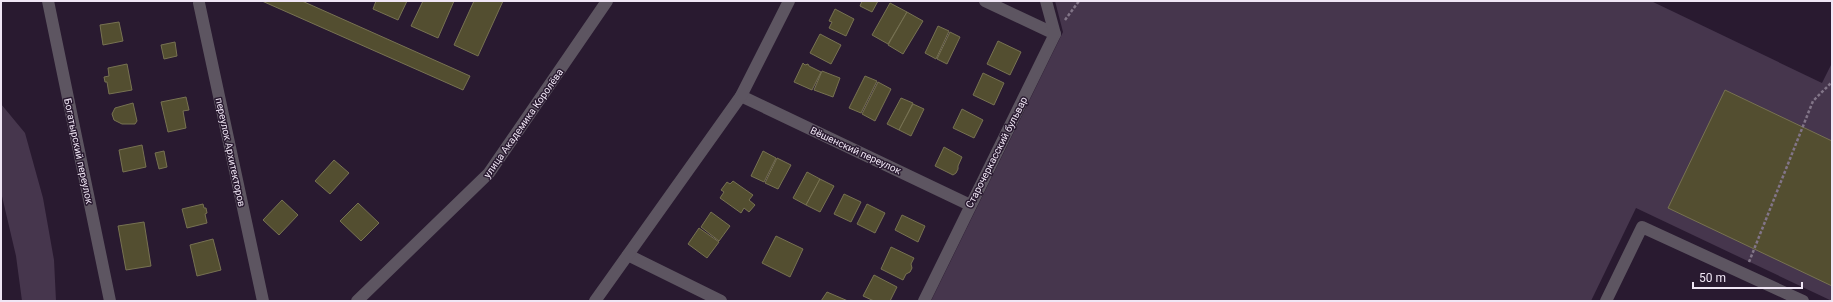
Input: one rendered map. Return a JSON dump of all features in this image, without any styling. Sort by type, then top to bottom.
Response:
[{"type":"street","name":"Богатырский переулок","points":[[48,1],[110,301]]},
{"type":"street","name":"улица Академика Королёва","points":[[357,301],[489,173],[607,1]]},
{"type":"street","points":[[595,301],[741,96],[789,1]]},
{"type":"street","points":[[986,1],[1055,34]]},
{"type":"street","points":[[1046,1],[1055,34]]},
{"type":"street","name":"переулок Архитекторов","points":[[199,3],[263,301]]},
{"type":"street","name":"Старочеркасский бульвар","points":[[924,301],[1055,34]]},
{"type":"street","name":"Вёшенский переулок","points":[[741,96],[970,205]]},
{"type":"street","points":[[1606,301],[1642,227],[1746,274],[1780,296],[1803,301]]},
{"type":"street","points":[[628,255],[722,301]]},
{"type":"path","points":[[1055,34],[1079,1]]},
{"type":"path","points":[[1746,274],[1813,101],[1832,82]]},
{"type":"shaded area","points":[[1055,1],[1651,1],[1822,83],[1832,63],[1832,301],[1636,208],[1591,301],[931,301],[1063,32]]},
{"type":"shaded area","points":[[1,104],[25,133],[43,198],[54,260],[56,301],[22,301],[16,256],[1,192]]},
{"type":"building","points":[[262,1],[302,1],[470,76],[463,90]]},
{"type":"building","points":[[376,1],[407,1],[398,20],[373,9]]},
{"type":"building","points":[[423,1],[454,1],[438,38],[411,26]]},
{"type":"building","points":[[474,1],[503,1],[478,56],[454,45]]},
{"type":"building","points":[[862,1],[878,1],[872,12],[860,6]]},
{"type":"building","points":[[890,3],[907,12],[888,44],[872,35]]},
{"type":"building","points":[[835,9],[854,19],[846,36],[829,28],[832,22],[829,21]]},
{"type":"building","points":[[907,12],[923,21],[903,54],[888,45]]},
{"type":"building","points":[[119,22],[123,41],[103,45],[100,25]]},
{"type":"building","points":[[938,26],[949,31],[936,59],[925,53]]},
{"type":"building","points":[[950,32],[960,37],[947,64],[937,59]]},
{"type":"building","points":[[820,34],[841,45],[831,64],[810,53]]},
{"type":"building","points":[[998,41],[1021,52],[1010,75],[987,64]]},
{"type":"building","points":[[175,42],[177,56],[164,59],[161,45]]},
{"type":"building","points":[[803,63],[805,65],[808,64],[821,72],[812,90],[794,82]]},
{"type":"building","points":[[127,64],[132,90],[109,94],[107,82],[105,82],[104,77],[109,76],[108,68]]},
{"type":"building","points":[[822,71],[840,78],[833,97],[814,90]]},
{"type":"building","points":[[983,73],[1004,83],[994,105],[973,95]]},
{"type":"building","points":[[865,76],[877,81],[861,113],[849,108]]},
{"type":"building","points":[[878,82],[891,89],[875,121],[862,114]]},
{"type":"building","points":[[1725,90],[1832,141],[1832,286],[1668,208]]},
{"type":"building","points":[[186,97],[189,110],[183,111],[186,128],[168,132],[161,102]]},
{"type":"building","points":[[901,98],[913,103],[899,130],[887,124]]},
{"type":"building","points":[[133,103],[137,121],[135,124],[122,124],[114,120],[112,114],[115,108]]},
{"type":"building","points":[[913,104],[924,109],[911,136],[899,130]]},
{"type":"building","points":[[962,109],[983,120],[974,138],[953,128]]},
{"type":"building","points":[[142,145],[146,167],[123,172],[119,150]]},
{"type":"building","points":[[944,147],[962,157],[956,173],[953,175],[935,166]]},
{"type":"building","points":[[164,151],[167,167],[159,169],[155,153]]},
{"type":"building","points":[[763,151],[776,158],[764,182],[751,176]]},
{"type":"building","points":[[777,158],[791,165],[778,189],[765,183]]},
{"type":"building","points":[[334,160],[349,173],[330,194],[315,181]]},
{"type":"building","points":[[807,172],[820,179],[806,205],[793,198]]},
{"type":"building","points":[[820,179],[834,186],[820,212],[806,205]]},
{"type":"building","points":[[733,181],[753,195],[749,200],[755,205],[749,212],[744,208],[741,213],[720,198],[724,192],[721,190],[727,182],[730,184]]},
{"type":"building","points":[[844,194],[861,202],[851,222],[834,214]]},
{"type":"building","points":[[282,200],[298,215],[279,235],[263,220]]},
{"type":"building","points":[[358,203],[379,223],[361,241],[340,221]]},
{"type":"building","points":[[203,204],[204,208],[206,208],[207,213],[205,214],[207,223],[187,228],[182,209]]},
{"type":"building","points":[[867,204],[885,213],[875,233],[857,224]]},
{"type":"building","points":[[711,212],[730,226],[719,241],[701,227]]},
{"type":"building","points":[[902,215],[925,226],[918,242],[895,230]]},
{"type":"building","points":[[144,222],[151,266],[126,270],[118,226]]},
{"type":"building","points":[[699,228],[719,242],[707,258],[688,244]]},
{"type":"building","points":[[776,236],[803,249],[790,277],[762,263]]},
{"type":"building","points":[[213,239],[221,270],[197,276],[190,245]]},
{"type":"building","points":[[891,247],[914,258],[911,264],[912,268],[910,272],[906,274],[903,280],[881,269]]},
{"type":"building","points":[[874,275],[897,287],[890,301],[874,301],[863,296]]},
{"type":"building","points":[[827,292],[848,301],[821,301]]}]
